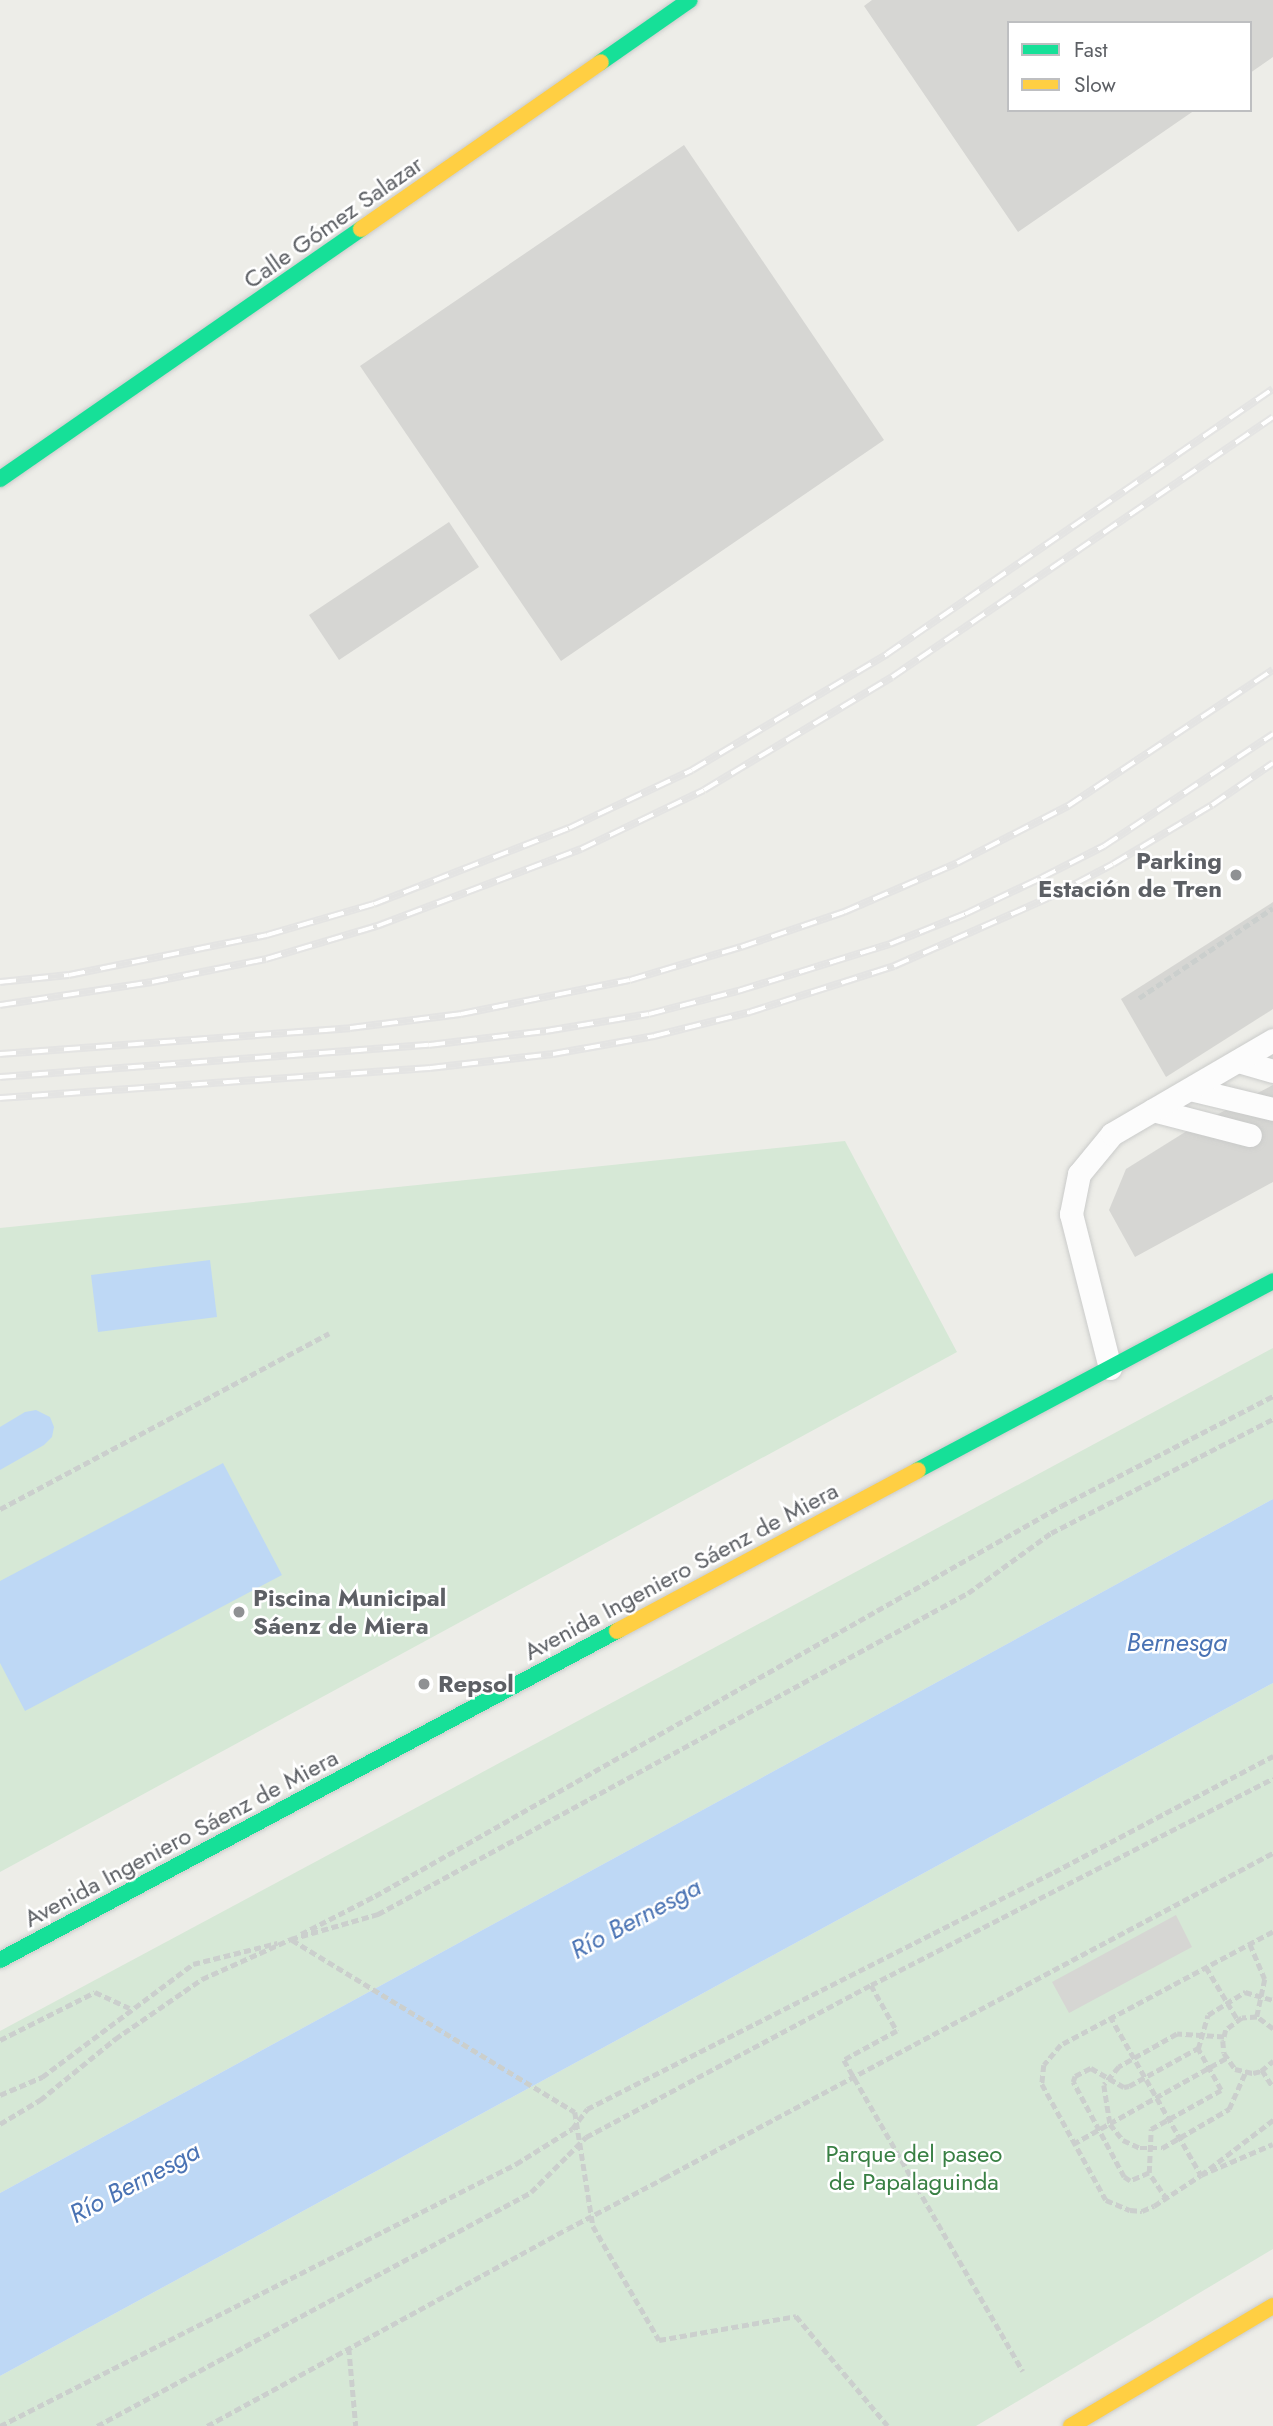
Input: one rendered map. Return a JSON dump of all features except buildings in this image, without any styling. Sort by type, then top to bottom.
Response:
[{"type":"main road","name":"Calle Gómez Salazar","points":[[0,479],[690,0]]},
{"type":"main road","name":"Avenida Ingeniero Sáenz de Miera","points":[[0,1960],[1273,1281]]},
{"type":"main road","points":[[1071,2426],[1273,2306]]},
{"type":"lane","points":[[1110,1368],[1071,1214],[1079,1174],[1112,1135],[1272,1041]]},
{"type":"lane","points":[[1238,1061],[1273,1071]]},
{"type":"lane","points":[[1190,1089],[1273,1109]]},
{"type":"lane","points":[[1153,1111],[1250,1135]]},
{"type":"path","points":[[1139,998],[1273,908]]},
{"type":"path","points":[[0,1509],[329,1333]]},
{"type":"path","points":[[0,2123],[40,2100],[115,2039],[202,1979],[291,1940],[375,1896],[1061,1506],[1273,1396]]},
{"type":"path","points":[[0,2095],[42,2077],[130,2008],[193,1964],[291,1940],[378,1914],[956,1600],[1051,1533],[1273,1419]]},
{"type":"path","points":[[0,2426],[516,2164],[572,2129],[587,2109],[1054,1872],[1273,1756]]},
{"type":"path","points":[[97,2426],[531,2192],[579,2143],[871,1985],[1273,1778]]},
{"type":"path","points":[[207,2426],[567,2229],[1273,1853]]},
{"type":"path","points":[[1273,1932],[1110,2016],[1061,2045],[1044,2065],[1042,2084],[1073,2144],[1107,2200],[1117,2207],[1142,2211],[1167,2200],[1273,2120]]},
{"type":"path","points":[[291,1940],[575,2112],[593,2226],[659,2340],[796,2316],[888,2426]]},
{"type":"path","points":[[1250,1944],[1265,1979],[1257,2017]]},
{"type":"path","points":[[1206,1967],[1238,2020]]},
{"type":"path","points":[[871,1985],[897,2031],[844,2060],[1023,2371]]},
{"type":"path","points":[[0,2040],[95,1992],[130,2008]]},
{"type":"path","points":[[1167,2200],[1149,2173],[1151,2129],[1221,2090],[1198,2048],[1208,2015],[1245,1992],[1273,2000]]},
{"type":"path","points":[[1110,2016],[1201,2175]]},
{"type":"path","points":[[1273,2029],[1257,2017],[1238,2020],[1226,2030],[1224,2037],[1226,2058],[1235,2069],[1245,2073],[1262,2070],[1273,2061]]},
{"type":"path","points":[[1224,2037],[1202,2033],[1177,2034],[1134,2058],[1108,2078],[1104,2094],[1110,2124],[1124,2140],[1149,2150],[1180,2139],[1229,2109],[1245,2073]]},
{"type":"path","points":[[1149,2173],[1130,2181],[1124,2176],[1073,2082],[1075,2076],[1091,2068],[1124,2087],[1198,2048]]},
{"type":"path","points":[[1073,2144],[1226,2058]]},
{"type":"path","points":[[1262,2070],[1273,2087]]},
{"type":"path","points":[[1201,2175],[1273,2144]]},
{"type":"path","points":[[349,2348],[356,2426]]},
{"type":"green space","name":"Piscina Municipal Sáenz de Miera","points":[[845,1141],[957,1352],[0,1872],[0,1228]]},
{"type":"green space","points":[[1273,1348],[1273,1499],[0,2193],[0,2031]]},
{"type":"green space","name":"Parque del paseo de Papalaguinda","points":[[1273,1683],[1273,2249],[976,2426],[0,2426],[0,2376]]},
{"type":"water","points":[[210,1260],[217,1317],[98,1332],[91,1275]]},
{"type":"water","points":[[36,1410],[50,1417],[54,1427],[52,1437],[44,1445],[0,1470],[0,1427],[25,1412]]},
{"type":"water","points":[[223,1463],[282,1575],[25,1711],[0,1663],[0,1581]]},
{"type":"water","name":"Bernesga","points":[[1273,1499],[1273,1683],[0,2376],[0,2193]]},
{"type":"railway","points":[[0,982],[69,975],[267,935],[374,904],[569,828],[692,770],[887,654],[1273,389]]},
{"type":"railway","points":[[0,1005],[152,982],[266,959],[377,926],[581,849],[704,790],[892,677],[1273,417]]},
{"type":"railway","points":[[0,1054],[350,1028],[461,1014],[630,980],[741,947],[844,912],[957,863],[1068,806],[1273,670]]},
{"type":"railway","points":[[0,1077],[429,1045],[546,1031],[649,1014],[738,991],[890,944],[965,914],[1041,878],[1104,846],[1273,734]]},
{"type":"railway","points":[[0,1098],[430,1068],[553,1054],[654,1036],[750,1012],[894,966],[1048,898],[1113,864],[1212,805],[1273,763]]},
{"type":"traffic: fast","points":[[601,62],[690,0]]},
{"type":"traffic: fast","points":[[0,479],[361,229]]},
{"type":"traffic: fast","points":[[918,1470],[1273,1281]]},
{"type":"traffic: fast","points":[[0,1960],[617,1631]]},
{"type":"traffic: slow","points":[[361,229],[601,62]]},
{"type":"traffic: slow","points":[[617,1631],[918,1470]]},
{"type":"traffic: slow","points":[[1071,2426],[1273,2306]]},
{"type":"place","name":"Parking Estación de Tren","points":[[1236,875]]},
{"type":"place","name":"Piscina Municipal Sáenz de Miera","points":[[239,1612]]},
{"type":"place","name":"Repsol","points":[[424,1684]]},
{"type":"water label","name":"Río Bernesga","points":[[636,1919]]},
{"type":"water label","name":"Río Bernesga","points":[[135,2183]]}]
